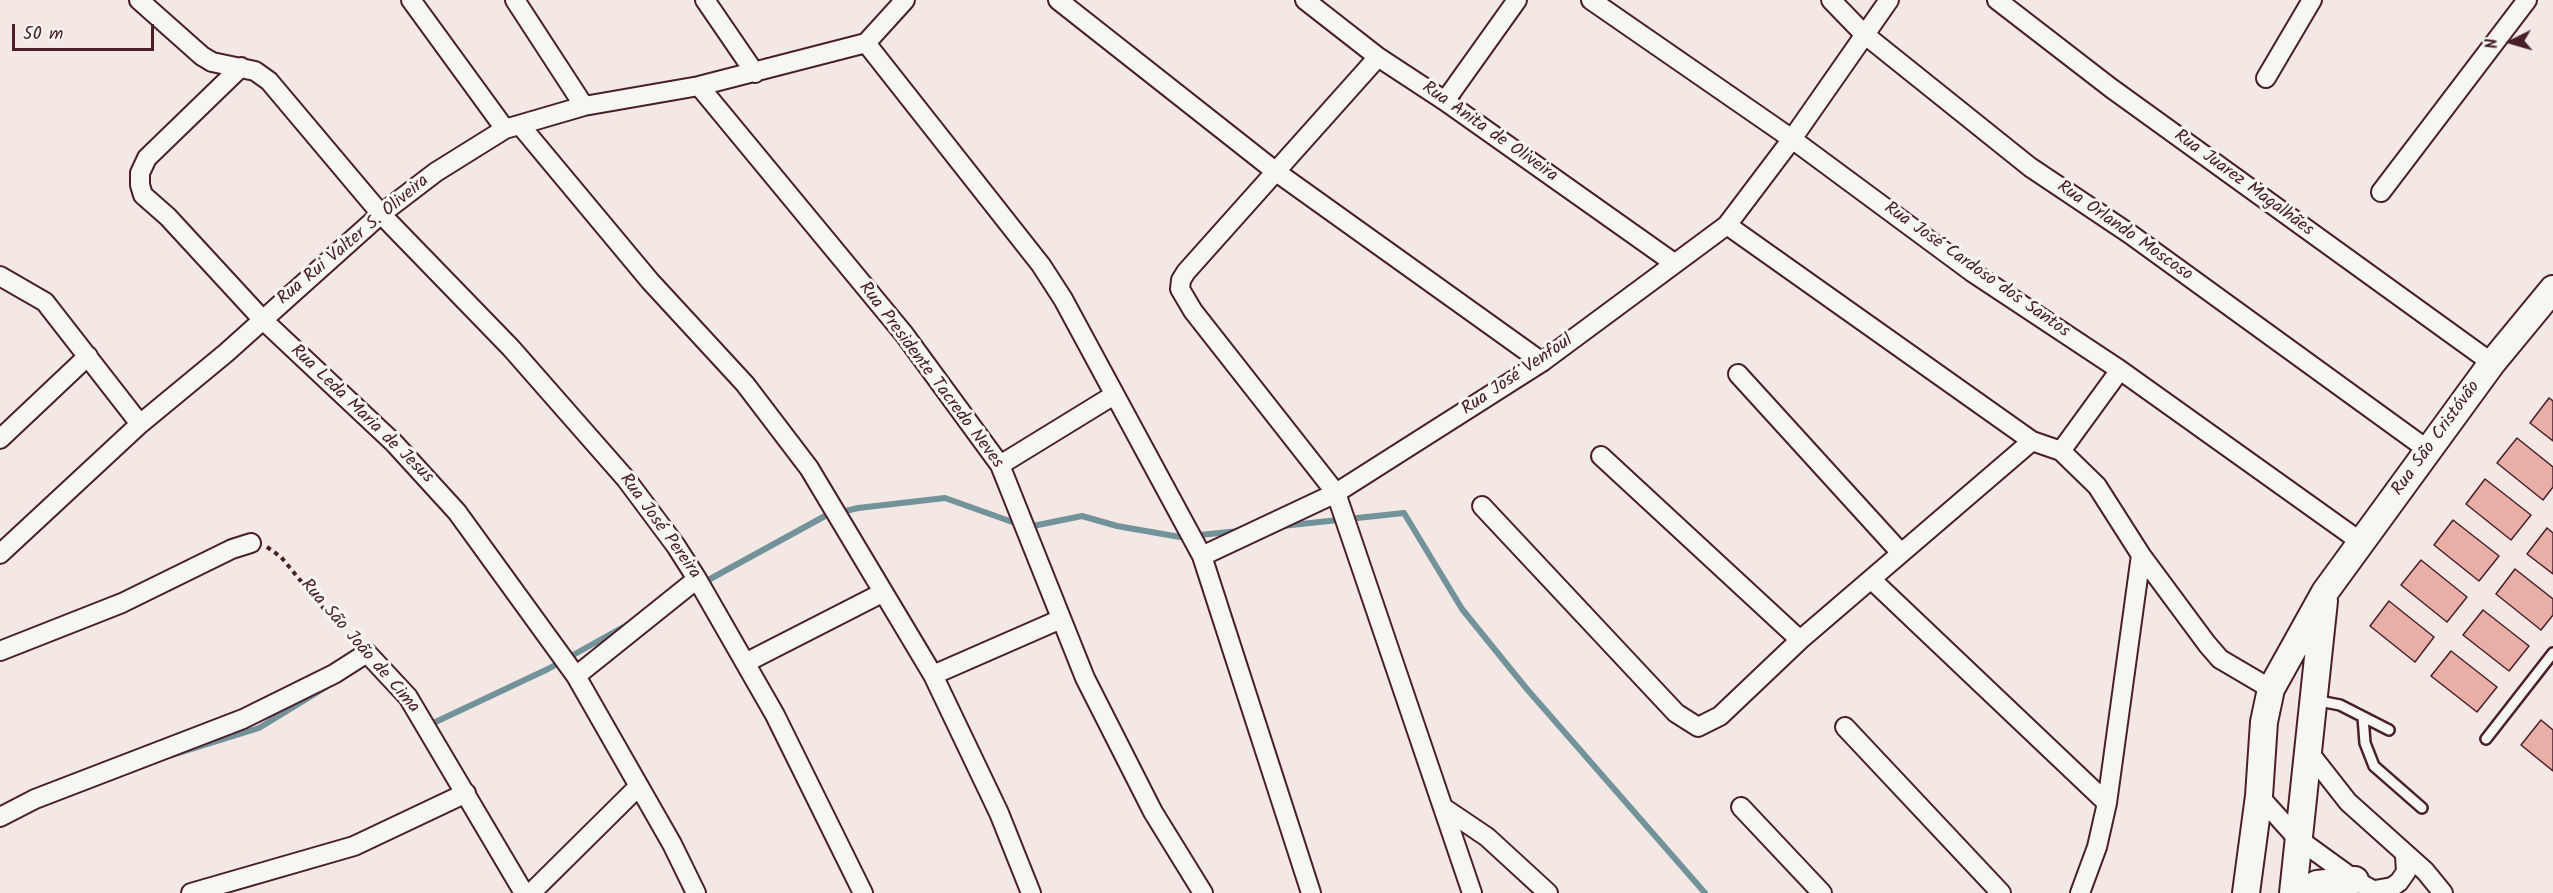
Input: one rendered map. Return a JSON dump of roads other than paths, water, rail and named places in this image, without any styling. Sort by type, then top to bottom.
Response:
[{"type":"main road","name":"Rua São Cristóvão","points":[[2246,893],[2259,796],[2264,722],[2271,689],[2325,592],[2492,363],[2552,293]]},
{"type":"main road","name":"Rua São Cristóvão","points":[[2293,893],[2297,838],[2325,592]]},
{"type":"main road","points":[[2271,689],[2286,679],[2292,678],[2306,685],[2314,698]]},
{"type":"main road","points":[[2302,893],[2317,884],[2369,888]]},
{"type":"street","name":"Rua José Pereira","points":[[139,0],[202,56],[212,62],[255,70],[269,81],[381,214],[511,348],[591,439],[676,546],[697,579],[775,715],[863,893]]},
{"type":"street","points":[[411,0],[513,127],[745,384],[809,468],[933,675],[999,813],[1031,893]]},
{"type":"street","points":[[515,0],[584,106]]},
{"type":"street","points":[[705,0],[755,73]]},
{"type":"street","points":[[1058,0],[1275,171],[1542,362]]},
{"type":"street","name":"Rua Anita de Oliveira","points":[[1305,0],[1378,57],[1445,101],[1674,263]]},
{"type":"street","points":[[1445,101],[1517,0]]},
{"type":"street","name":"Rua José Cardoso dos Santos","points":[[1591,0],[1792,140],[1972,272],[2120,370],[2361,542]]},
{"type":"street","name":"Rua Orlando Moscoso","points":[[1831,0],[1864,33],[2030,167],[2130,234],[2428,450]]},
{"type":"street","name":"Rua José Venfoul","points":[[1202,556],[1336,493],[1542,362],[1727,225],[1792,140],[1889,0]]},
{"type":"street","name":"Rua Juarez Magalhães","points":[[1997,0],[2111,88],[2492,363]]},
{"type":"street","points":[[2266,78],[2312,0]]},
{"type":"street","points":[[2381,192],[2527,0]]},
{"type":"street","points":[[902,1],[866,44],[1041,265],[1063,299],[1202,556],[1311,893]]},
{"type":"street","name":"Rua Rui Valter S. Oliveira","points":[[0,554],[140,424],[226,353],[381,214],[436,172],[513,127],[584,106],[699,86],[866,44]]},
{"type":"street","points":[[1378,57],[1186,272],[1181,280],[1180,289],[1193,311],[1336,493],[1472,893]]},
{"type":"street","name":"Rua Leda Maria de Jesus","points":[[241,67],[147,158],[140,173],[143,195],[168,217],[262,319],[422,471],[457,512],[576,676],[639,786],[696,893]]},
{"type":"street","name":"Rua Presidente Tacredo Neves","points":[[699,86],[904,334],[1000,465],[1061,619],[1123,757],[1153,812],[1203,893]]},
{"type":"street","points":[[1727,225],[2032,441],[2061,451],[2097,486],[2141,555],[2220,659],[2271,689]]},
{"type":"street","points":[[0,276],[45,302],[140,424]]},
{"type":"street","points":[[0,439],[88,356]]},
{"type":"street","points":[[2061,451],[2120,370]]},
{"type":"street","points":[[1738,374],[1901,553]]},
{"type":"street","points":[[1000,465],[1114,394]]},
{"type":"street","points":[[1482,506],[1676,713],[1698,727],[1720,716],[1800,640],[2032,441]]},
{"type":"street","points":[[1601,456],[1800,640]]},
{"type":"street","points":[[0,651],[122,603],[232,549],[251,543]]},
{"type":"street","points":[[2080,893],[2097,847],[2107,803],[2141,555]]},
{"type":"street","points":[[576,676],[697,579]]},
{"type":"street","points":[[1872,580],[2107,803]]},
{"type":"street","points":[[745,663],[882,593]]},
{"type":"street","points":[[933,675],[1061,619]]},
{"type":"street","name":"Rua São João de Cima","points":[[0,818],[35,799],[243,719],[334,674],[367,653],[408,697],[524,893]]},
{"type":"street","points":[[1845,727],[2001,893]]},
{"type":"street","points":[[2308,751],[2348,802],[2405,856],[2425,871],[2443,893]]},
{"type":"street","points":[[531,893],[639,786]]},
{"type":"street","points":[[191,893],[354,846],[466,793]]},
{"type":"street","points":[[2259,796],[2297,838],[2369,888],[2392,887],[2399,882],[2406,872],[2405,856]]},
{"type":"street","points":[[1741,807],[1822,893]]},
{"type":"street","points":[[1444,808],[1487,837],[1548,893]]},
{"type":"lane","points":[[2486,739],[2553,653]]},
{"type":"lane","points":[[2314,698],[2330,702],[2389,730]]},
{"type":"lane","points":[[2363,717],[2365,743],[2374,766],[2422,808]]},
{"type":"waterway","points":[[701,584],[825,516],[858,508],[945,498],[1018,524]]},
{"type":"waterway","points":[[1282,526],[1404,513],[1462,609],[1526,688],[1705,893]]},
{"type":"waterway","points":[[1028,527],[1082,516],[1117,526],[1180,537],[1239,531]]},
{"type":"waterway","points":[[427,726],[548,669],[627,625]]},
{"type":"waterway","points":[[169,756],[259,728],[326,687]]}]
